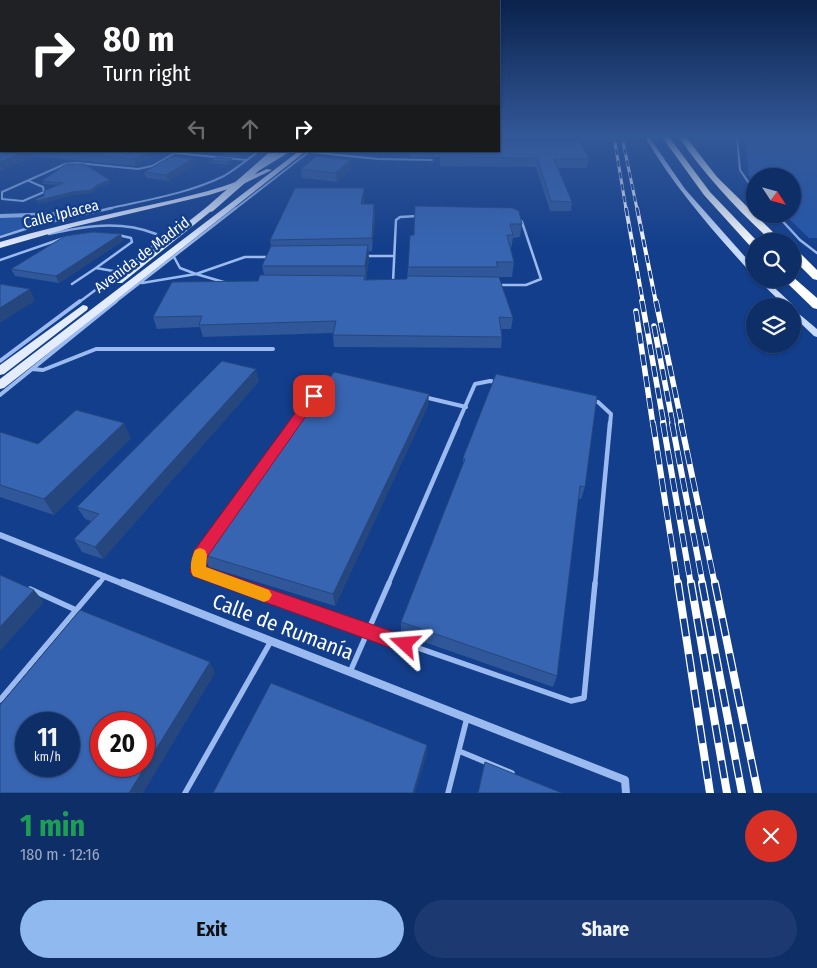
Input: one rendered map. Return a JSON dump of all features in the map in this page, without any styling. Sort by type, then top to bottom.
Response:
[{"type":"highway","points":[[692,174],[728,218],[746,236]]},
{"type":"highway","points":[[712,174],[769,233]]},
{"type":"highway","points":[[720,174],[746,201]]},
{"type":"highway","points":[[767,223],[776,233]]},
{"type":"highway","points":[[801,260],[817,278]]},
{"type":"highway","points":[[801,263],[817,278]]},
{"type":"highway","points":[[799,288],[817,305]]},
{"type":"main road","name":"Calle Iplacea","points":[[0,238],[216,186],[248,174]]},
{"type":"main road","name":"Avenida de Madrid","points":[[0,371],[211,208],[250,174]]},
{"type":"main road","name":"Calle Iplacea","points":[[0,246],[66,226],[224,188],[262,174]]},
{"type":"main road","name":"Avenida de Madrid","points":[[0,384],[97,307],[277,174]]},
{"type":"street","points":[[672,174],[708,220],[746,262]]},
{"type":"street","points":[[0,216],[87,213]]},
{"type":"street","points":[[771,288],[781,298]]},
{"type":"street","points":[[801,319],[817,334]]},
{"type":"street","name":"Calle de Rumanía","points":[[0,535],[625,780],[626,793]]},
{"type":"lane","points":[[44,174],[6,190],[0,196],[5,200],[21,201],[44,197]]},
{"type":"lane","points":[[0,238],[87,213],[201,186],[226,174]]},
{"type":"lane","points":[[0,395],[279,174]]},
{"type":"lane","points":[[21,201],[40,195],[45,189],[29,181]]},
{"type":"lane","points":[[393,284],[396,220],[407,216],[426,216]]},
{"type":"lane","points":[[490,284],[528,285],[537,283],[541,278],[522,222],[512,217]]},
{"type":"lane","points":[[784,223],[800,240],[817,253]]},
{"type":"lane","points":[[0,246],[87,226],[127,226],[148,230],[156,234],[158,241],[145,253],[0,361]]},
{"type":"lane","points":[[86,231],[87,226]]},
{"type":"lane","points":[[72,284],[132,242],[131,238],[117,235]]},
{"type":"lane","points":[[0,260],[72,236]]},
{"type":"lane","points":[[364,256],[394,256]]},
{"type":"lane","points":[[174,257],[180,268],[227,283]]},
{"type":"lane","points":[[140,283],[196,274],[245,257],[275,257]]},
{"type":"lane","points":[[96,268],[119,272]]},
{"type":"lane","points":[[32,369],[43,370],[96,348],[273,349]]},
{"type":"lane","points":[[340,378],[326,380],[199,556],[198,572],[571,701],[584,698],[611,414],[598,402],[588,400]]},
{"type":"lane","points":[[350,672],[369,632],[475,384],[490,381],[500,383]]},
{"type":"lane","points":[[417,395],[466,407]]},
{"type":"lane","points":[[0,700],[105,576]]},
{"type":"lane","points":[[23,586],[76,610]]},
{"type":"lane","points":[[185,793],[271,641]]},
{"type":"lane","points":[[448,793],[467,718]]},
{"type":"lane","points":[[459,751],[523,778]]},
{"type":"shaded area","points":[[801,174],[817,174],[817,238],[809,238],[793,223],[801,223]]},
{"type":"shaded area","points":[[0,217],[64,217],[0,235]]},
{"type":"building","points":[[52,174],[100,174],[110,180],[97,185],[91,190],[72,192],[36,201],[35,199],[44,196],[44,191],[63,183],[42,181]]},
{"type":"building","points":[[542,174],[560,174],[572,202],[551,201]]},
{"type":"building","points":[[295,188],[364,188],[361,204],[374,204],[372,238],[270,240]]},
{"type":"building","points":[[415,206],[513,208],[519,211],[522,224],[510,224],[513,235],[507,235],[514,262],[496,262],[498,267],[408,267],[410,235],[414,235]]},
{"type":"building","points":[[93,232],[121,234],[56,276],[11,269],[65,236]]},
{"type":"building","points":[[368,245],[365,266],[262,266],[271,246]]},
{"type":"building","points":[[260,275],[365,276],[364,280],[407,279],[407,276],[499,277],[513,318],[499,317],[502,337],[333,335],[336,321],[199,325],[202,316],[153,317],[172,282],[258,281]]},
{"type":"building","points":[[0,284],[30,289],[0,308]]},
{"type":"building","points":[[222,361],[256,369],[95,547],[74,539],[99,514],[77,507]]},
{"type":"building","points":[[334,372],[429,394],[333,594],[204,555]]},
{"type":"building","points":[[496,374],[597,396],[585,487],[580,486],[557,676],[401,622]]},
{"type":"building","points":[[76,410],[124,423],[44,499],[0,485],[0,432],[38,444]]},
{"type":"building","points":[[0,575],[34,590],[0,627]]},
{"type":"building","points":[[80,610],[210,662],[155,751],[155,712],[90,712],[90,777],[139,777],[129,793],[0,793],[0,705]]},
{"type":"building","points":[[271,683],[427,745],[413,793],[213,793]]},
{"type":"building","points":[[485,762],[562,793],[478,793]]},
{"type":"railway","points":[[620,174],[626,209]]},
{"type":"railway","points":[[630,174],[637,209]]},
{"type":"railway","points":[[626,208],[643,303]]},
{"type":"railway","points":[[637,208],[656,303]]},
{"type":"railway","points":[[642,301],[664,425]]},
{"type":"railway","points":[[656,301],[682,425]]},
{"type":"railway","points":[[636,311],[653,425]]},
{"type":"railway","points":[[654,326],[673,425]]},
{"type":"railway","points":[[653,423],[678,585]]},
{"type":"railway","points":[[663,423],[691,585]]},
{"type":"railway","points":[[672,423],[703,585]]},
{"type":"railway","points":[[681,423],[715,585]]},
{"type":"railway","points":[[678,583],[710,793]]},
{"type":"railway","points":[[691,583],[727,793]]},
{"type":"railway","points":[[702,583],[742,793]]},
{"type":"railway","points":[[715,583],[758,793]]},
{"type":"slow traffic","points":[[200,555],[198,572],[264,595]]},
{"type":"route","points":[[314,396],[199,556],[198,572],[405,644]]}]
